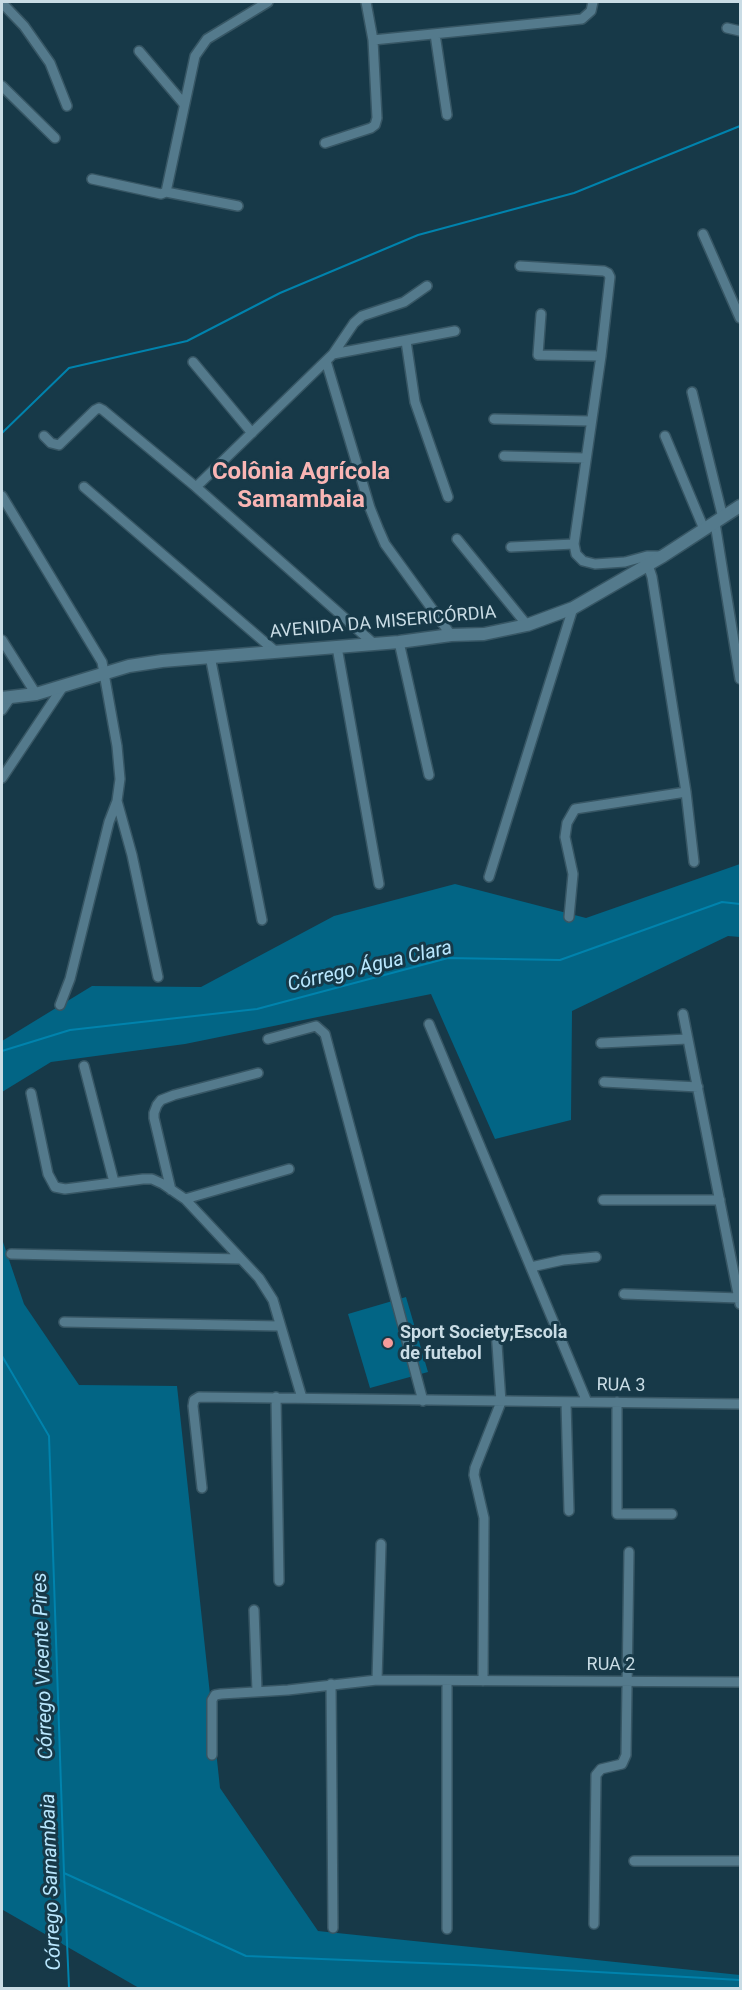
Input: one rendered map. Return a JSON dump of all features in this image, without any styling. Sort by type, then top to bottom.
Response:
[{"type":"street","points":[[165,193],[195,56],[207,39],[268,2]]},
{"type":"street","points":[[326,143],[375,125],[373,40],[366,2]]},
{"type":"street","points":[[373,40],[582,19],[591,11],[593,2]]},
{"type":"street","points":[[2,3],[24,26],[50,63],[68,106]]},
{"type":"street","points":[[728,28],[741,31]]},
{"type":"street","points":[[435,34],[447,115]]},
{"type":"street","points":[[139,51],[184,104]]},
{"type":"street","points":[[2,86],[55,138]]},
{"type":"street","points":[[92,179],[238,206]]},
{"type":"street","points":[[703,234],[741,318]]},
{"type":"street","points":[[520,266],[604,271],[610,277],[574,544],[576,555],[583,561],[595,564],[616,563],[647,556],[663,556]]},
{"type":"street","points":[[196,487],[330,358],[354,323],[362,316],[404,302],[427,286]]},
{"type":"street","points":[[541,314],[538,355],[601,356]]},
{"type":"street","points":[[330,358],[455,331]]},
{"type":"street","points":[[406,340],[415,402],[448,497]]},
{"type":"street","points":[[330,358],[370,508],[378,528],[385,544],[451,635]]},
{"type":"street","points":[[193,362],[252,433]]},
{"type":"street","points":[[692,392],[741,679]]},
{"type":"street","points":[[45,436],[51,443],[59,445],[95,410],[99,408],[103,410],[196,487],[373,643]]},
{"type":"street","points":[[494,419],[590,421]]},
{"type":"street","points":[[665,436],[714,523]]},
{"type":"street","points":[[504,456],[586,458]]},
{"type":"street","points":[[84,488],[275,651]]},
{"type":"street","points":[[2,496],[102,662],[120,767],[117,801],[109,822],[70,979],[60,1005]]},
{"type":"street","name":"AVENIDA DA MISERICÓRDIA","points":[[6,698],[62,688],[105,672],[162,661],[399,642],[484,633],[527,625],[573,608],[663,556],[741,506]]},
{"type":"street","points":[[457,539],[527,625]]},
{"type":"street","points":[[511,547],[574,544]]},
{"type":"street","points":[[648,565],[652,577],[686,792],[694,862]]},
{"type":"street","points":[[489,878],[573,608]]},
{"type":"street","points":[[2,640],[36,694]]},
{"type":"street","points":[[399,642],[429,776]]},
{"type":"street","points":[[336,647],[379,884]]},
{"type":"street","points":[[210,656],[262,920]]},
{"type":"street","points":[[2,778],[62,688]]},
{"type":"street","points":[[2,710],[6,698]]},
{"type":"street","points":[[569,916],[573,874],[565,837],[567,823],[575,809],[686,792]]},
{"type":"street","points":[[117,801],[132,855],[158,977]]},
{"type":"street","points":[[624,1294],[740,1301],[683,1014]]},
{"type":"street","points":[[429,1024],[587,1402]]},
{"type":"street","points":[[268,1039],[316,1026],[326,1034],[423,1401]]},
{"type":"street","points":[[601,1043],[688,1039]]},
{"type":"street","points":[[84,1066],[114,1182]]},
{"type":"street","points":[[171,1190],[154,1118],[157,1105],[174,1095],[258,1073]]},
{"type":"street","points":[[604,1082],[698,1087]]},
{"type":"street","points":[[31,1093],[48,1174],[55,1187],[65,1190],[152,1179],[185,1199],[259,1278],[269,1292],[302,1398]]},
{"type":"street","points":[[185,1199],[289,1169]]},
{"type":"street","points":[[603,1200],[720,1200]]},
{"type":"street","points":[[11,1254],[240,1259]]},
{"type":"street","points":[[531,1267],[563,1260],[596,1257]]},
{"type":"street","points":[[64,1322],[280,1326]]},
{"type":"street","points":[[483,1681],[484,1518],[474,1475],[501,1402],[496,1330]]},
{"type":"street","name":"RUA 3","points":[[202,1488],[195,1444],[194,1400],[201,1397],[741,1404]]},
{"type":"street","points":[[276,1397],[279,1581]]},
{"type":"street","points":[[566,1402],[569,1511]]},
{"type":"street","points":[[617,1402],[616,1514],[672,1514]]},
{"type":"street","points":[[377,1680],[381,1544]]},
{"type":"street","points":[[594,1924],[596,1775],[601,1769],[619,1766],[624,1760],[626,1749],[629,1552]]},
{"type":"street","points":[[254,1610],[257,1691]]},
{"type":"street","name":"RUA 2","points":[[212,1755],[212,1700],[215,1695],[377,1680],[741,1682]]},
{"type":"street","points":[[447,1681],[447,1929]]},
{"type":"street","points":[[331,1684],[333,1928]]},
{"type":"street","points":[[634,1861],[741,1861]]},
{"type":"shaded area","points":[[740,864],[740,937],[728,936],[572,1011],[571,1120],[495,1139],[431,994],[185,1044],[51,1062],[2,1092],[2,1041],[92,986],[201,987],[334,916],[455,884],[586,918]]},
{"type":"shaded area","points":[[2,1239],[24,1304],[79,1385],[177,1386],[220,1788],[318,1931],[740,1975],[740,1988],[139,1988],[3,1910]]},
{"type":"shaded area","name":"Sport Society;Escola de futebol","points":[[406,1297],[428,1372],[370,1388],[348,1314]]},
{"type":"waterway","points":[[2,433],[69,368],[187,341],[280,293],[418,235],[574,193],[740,126]]},
{"type":"waterway","name":"Córrego Água Clara","points":[[2,1051],[70,1030],[257,1009],[448,958],[560,960],[722,902],[740,904]]},
{"type":"waterway","name":"Córrego Samambaia","points":[[2,1356],[49,1436],[69,1988]]},
{"type":"waterway","points":[[64,1873],[246,1956],[473,1965],[740,1980]]},
{"type":"place","name":"Sport Society;Escola de futebol","points":[[388,1343]]},
{"type":"district","name":"Colônia Agrícola Samambaia","points":[[301,487]]},
{"type":"water label","name":"Córrego Vicente Pires","points":[[44,1666]]}]
